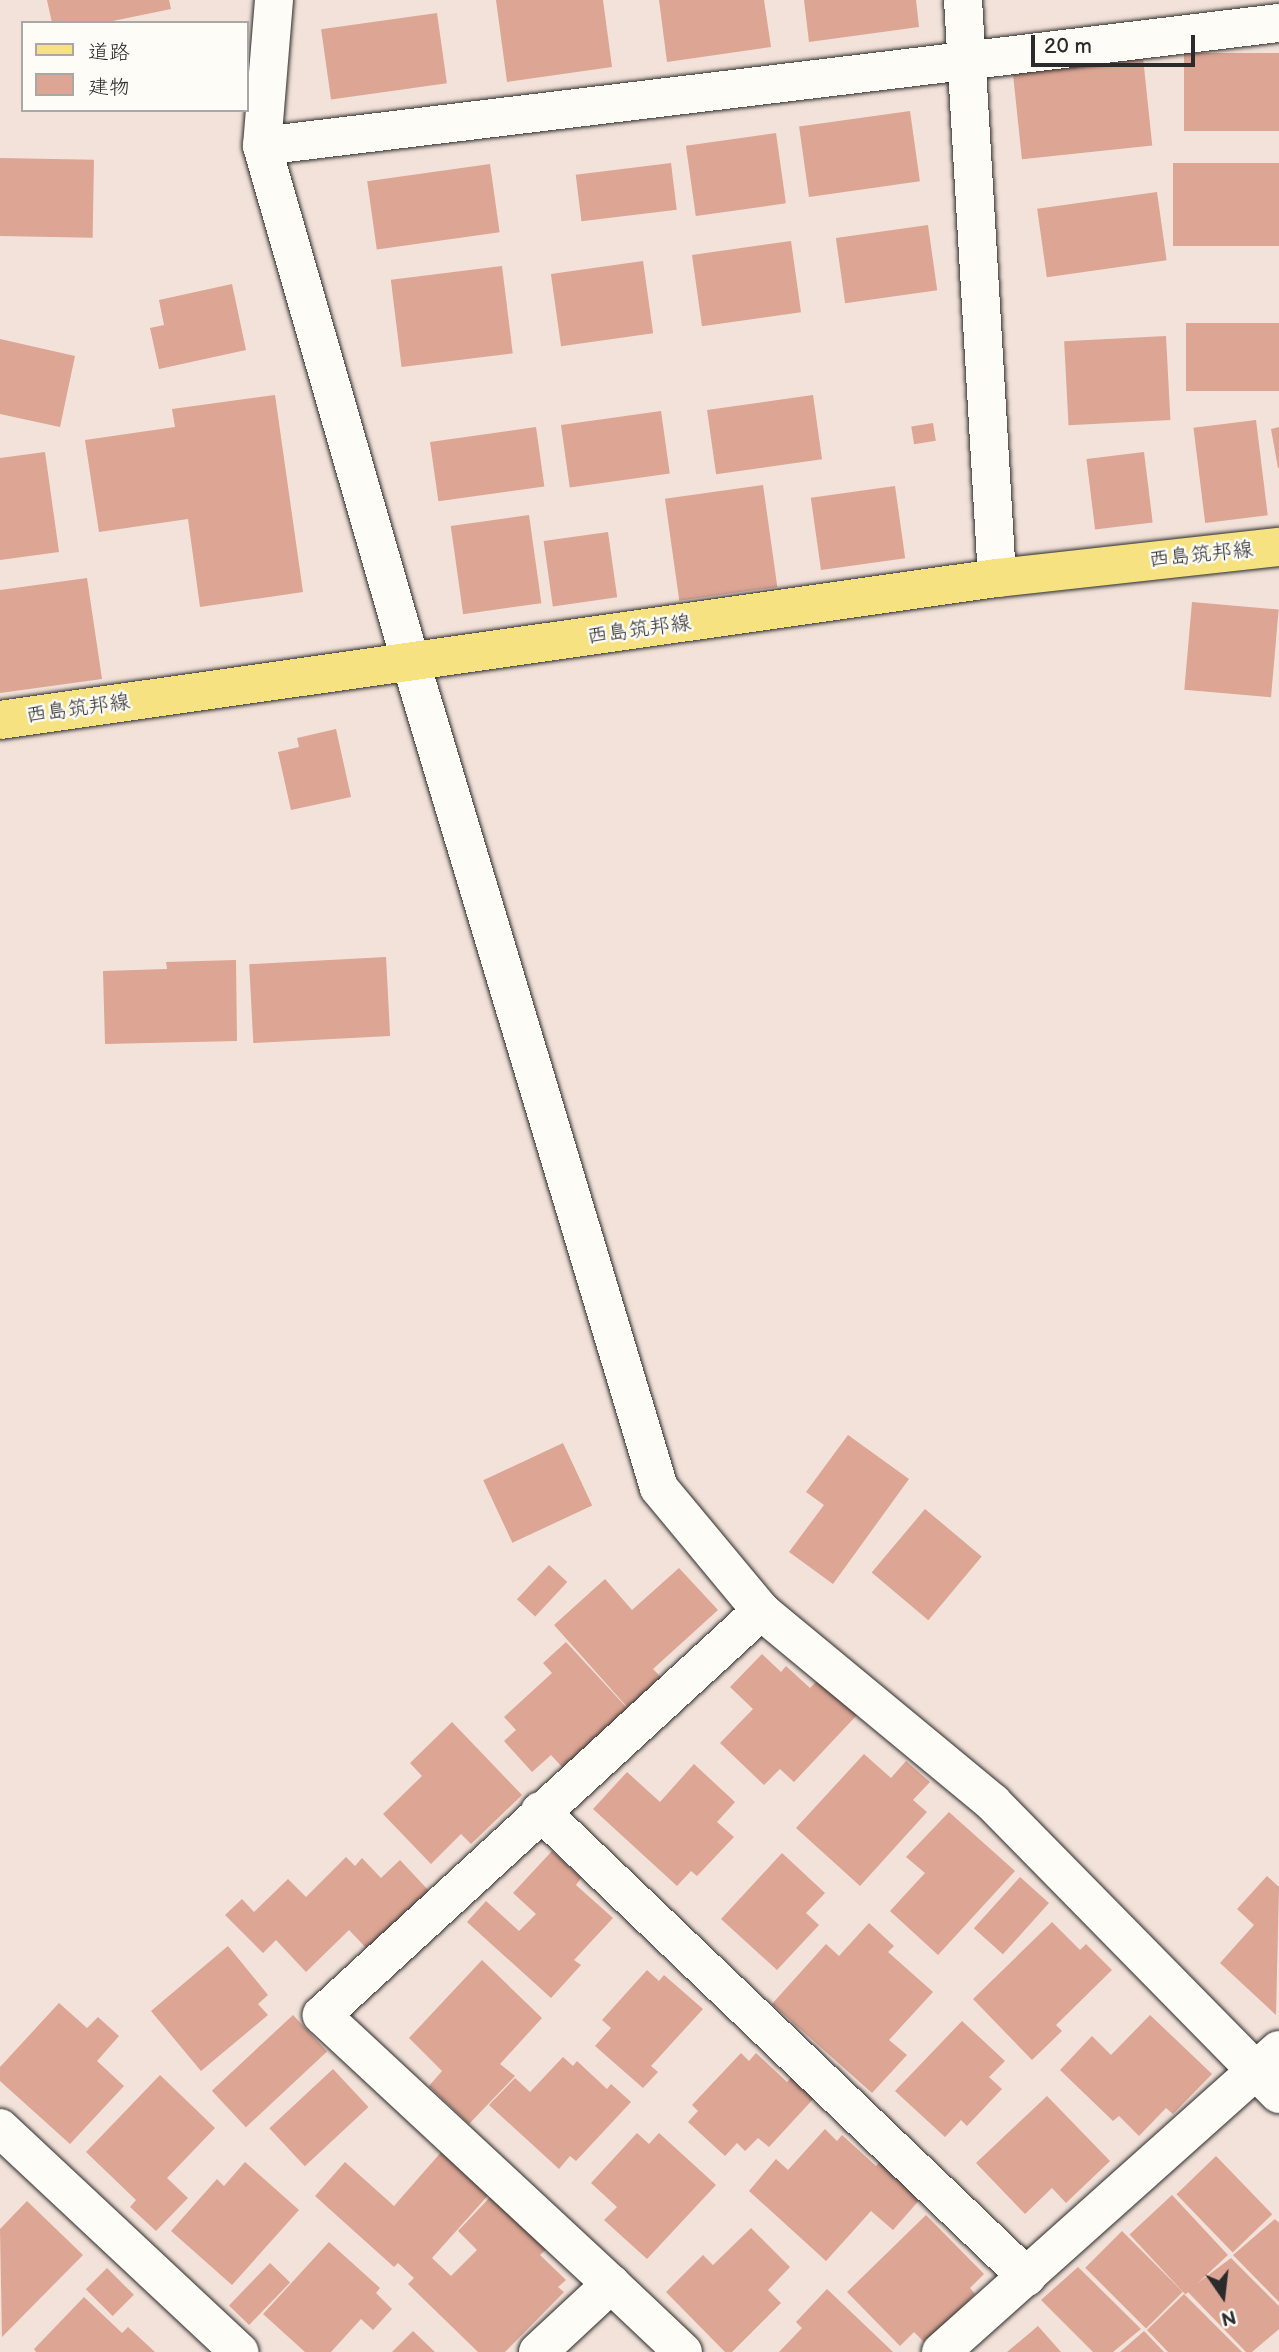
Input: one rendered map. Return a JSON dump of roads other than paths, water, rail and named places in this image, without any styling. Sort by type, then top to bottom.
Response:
[{"type":"main road","name":"西島筑邦線","points":[[0,720],[997,578],[1279,547]]},
{"type":"street","points":[[274,0],[262,146],[411,663],[659,1488],[761,1611],[993,1803],[1273,2071],[1027,2277],[942,2352]]},
{"type":"street","points":[[963,0],[997,578]]},
{"type":"street","points":[[262,146],[1279,23]]},
{"type":"street","points":[[683,2352],[322,2015],[540,1811],[761,1611]]},
{"type":"street","points":[[540,1811],[1027,2277]]},
{"type":"street","points":[[0,2128],[239,2352]]},
{"type":"street","points":[[538,2352],[611,2284]]}]
